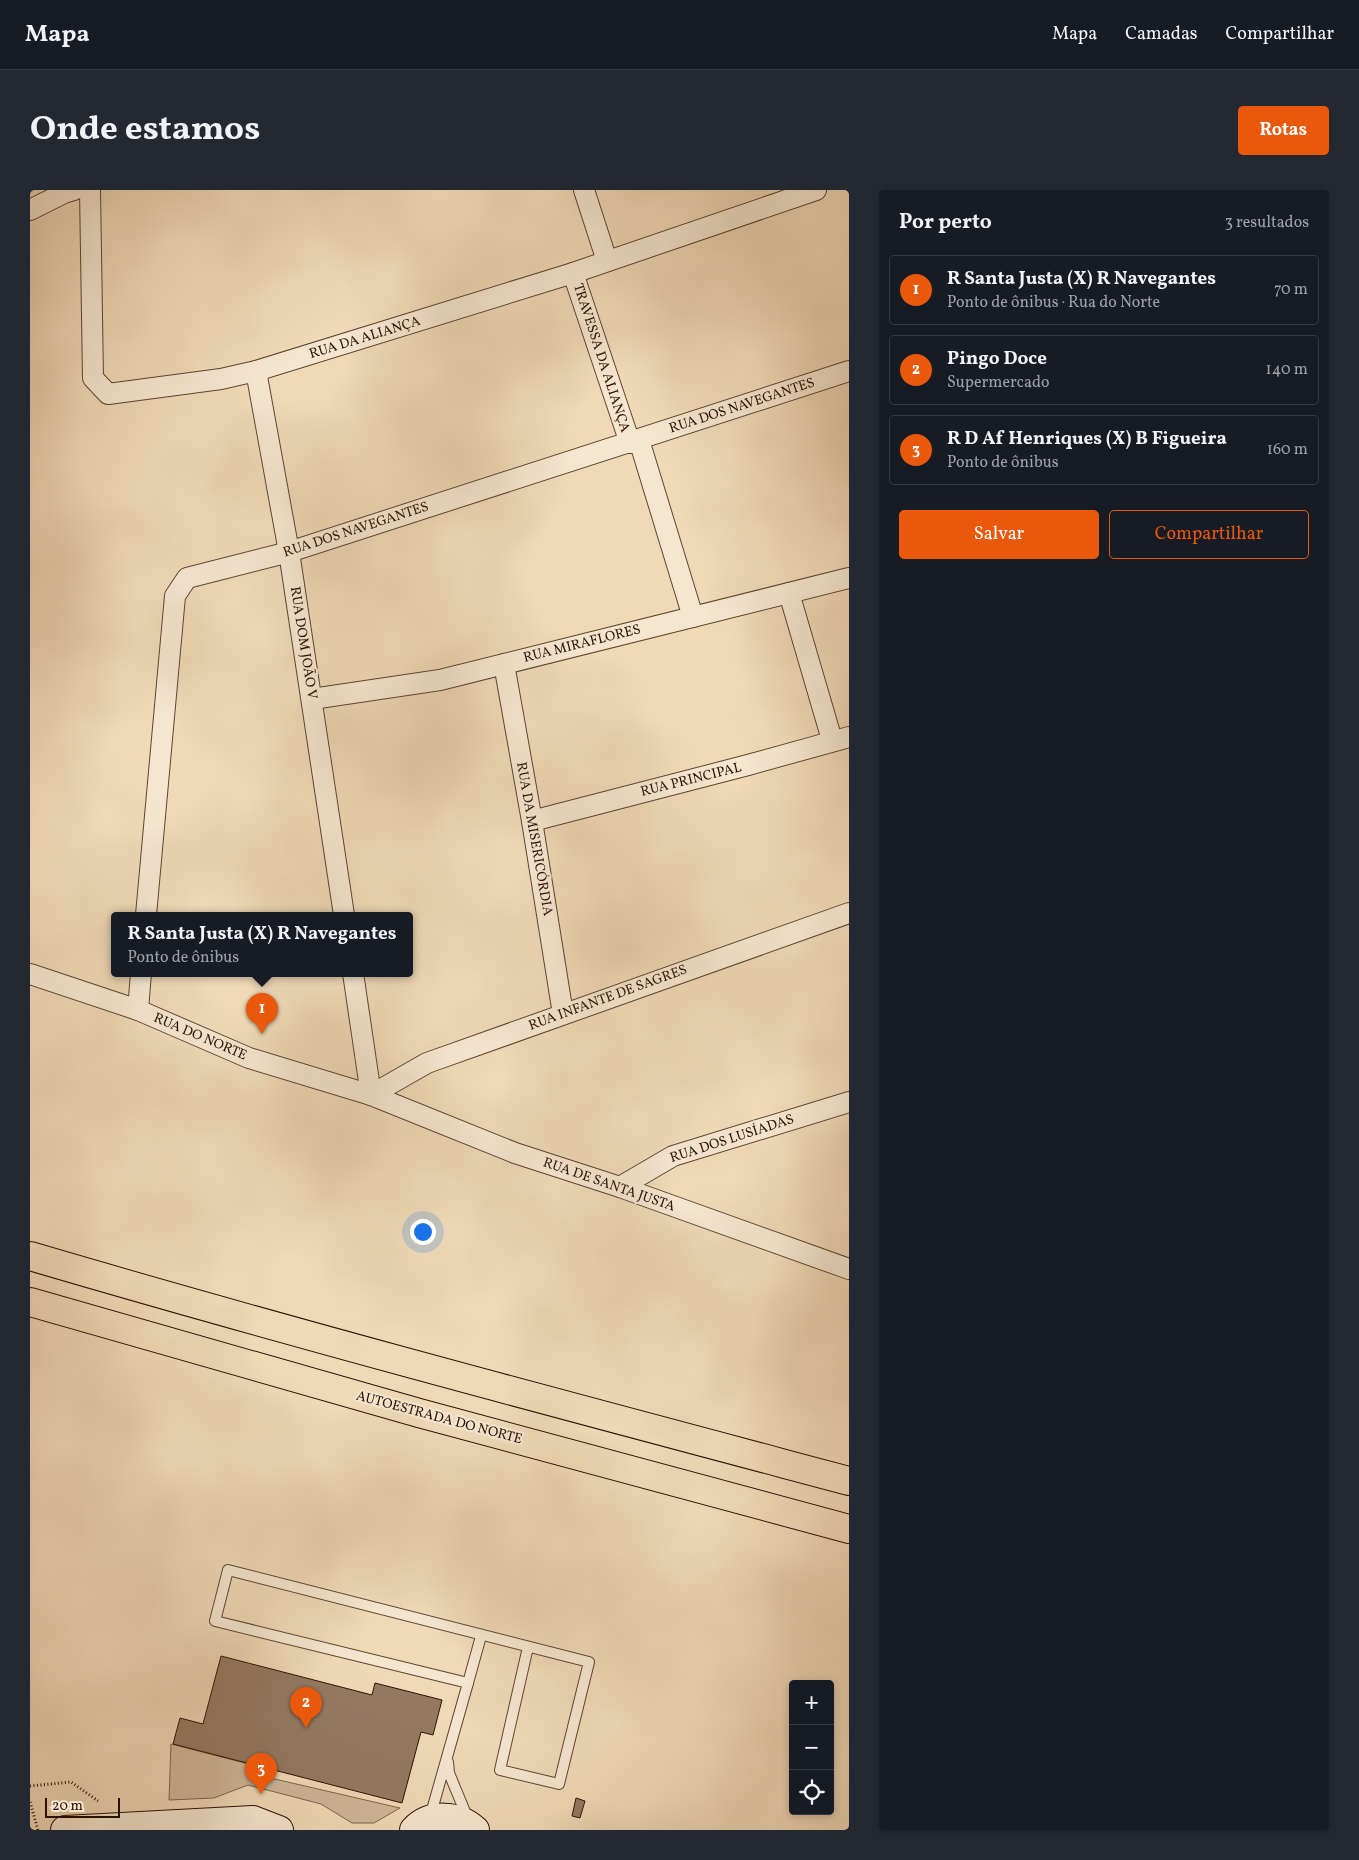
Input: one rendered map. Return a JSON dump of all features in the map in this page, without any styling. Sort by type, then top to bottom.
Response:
[{"type":"highway","points":[[30,1256],[417,1366],[849,1481]]},
{"type":"highway","name":"AUTOESTRADA DO NORTE","points":[[30,1302],[419,1413],[849,1529]]},
{"type":"street","points":[[30,210],[74,190]]},
{"type":"street","name":"RUA DA ALIANÇA","points":[[90,190],[93,378],[108,394],[221,379],[256,371],[573,273],[816,190]]},
{"type":"street","points":[[584,190],[607,261]]},
{"type":"street","name":"TRAVESSA DA ALIANÇA","points":[[573,273],[634,442],[693,617]]},
{"type":"street","name":"RUA DOM JOÃO V","points":[[256,371],[289,552],[344,912]]},
{"type":"street","name":"RUA DOS NAVEGANTES","points":[[146,912],[175,596],[187,578],[289,552],[849,371]]},
{"type":"street","name":"RUA MIRAFLORES","points":[[312,699],[440,680],[849,578]]},
{"type":"street","points":[[789,593],[841,739]]},
{"type":"street","name":"RUA DA MISERICÓRDIA","points":[[504,664],[532,821],[563,1014]]},
{"type":"street","name":"RUA PRINCIPAL","points":[[532,821],[841,739]]},
{"type":"street","name":"RUA INFANTE DE SAGRES","points":[[371,1095],[427,1063],[849,912]]},
{"type":"street","name":"RUA DO NORTE","points":[[30,974],[138,1010],[249,1058],[371,1095]]},
{"type":"street","points":[[138,1010],[141,977]]},
{"type":"street","points":[[354,977],[371,1095]]},
{"type":"street","name":"RUA DE SANTA JUSTA","points":[[371,1095],[515,1153],[620,1187],[849,1269]]},
{"type":"street","name":"RUA DOS LUSÍADAS","points":[[620,1187],[673,1156],[849,1102]]},
{"type":"street","points":[[421,1825],[443,1817],[458,1820],[473,1829]]},
{"type":"street","points":[[65,1830],[253,1820],[279,1830]]},
{"type":"lane","points":[[468,1684],[215,1621],[228,1570],[589,1662],[558,1784],[500,1770],[528,1647]]},
{"type":"lane","points":[[421,1825],[448,1756],[481,1636]]},
{"type":"lane","points":[[448,1756],[449,1773],[473,1829]]},
{"type":"path","points":[[30,1786],[71,1782],[132,1826]]},
{"type":"path","points":[[30,1802],[38,1830]]},
{"type":"shaded area","points":[[171,1744],[268,1769],[266,1777],[400,1808],[374,1823],[352,1823],[321,1804],[248,1785],[214,1798],[169,1800]]},
{"type":"building","points":[[221,1656],[372,1695],[375,1683],[442,1700],[433,1735],[421,1732],[402,1803],[173,1744],[180,1718],[203,1724]]},
{"type":"building","points":[[576,1798],[585,1801],[580,1818],[572,1816]]},
{"type":"place","name":"R Santa Justa (X) R Navegantes","points":[[262,1034]]},
{"type":"place","name":"Pingo Doce","points":[[306,1728]]},
{"type":"place","name":"R D Af Henriques (X) B Figueira","points":[[261,1794]]}]
